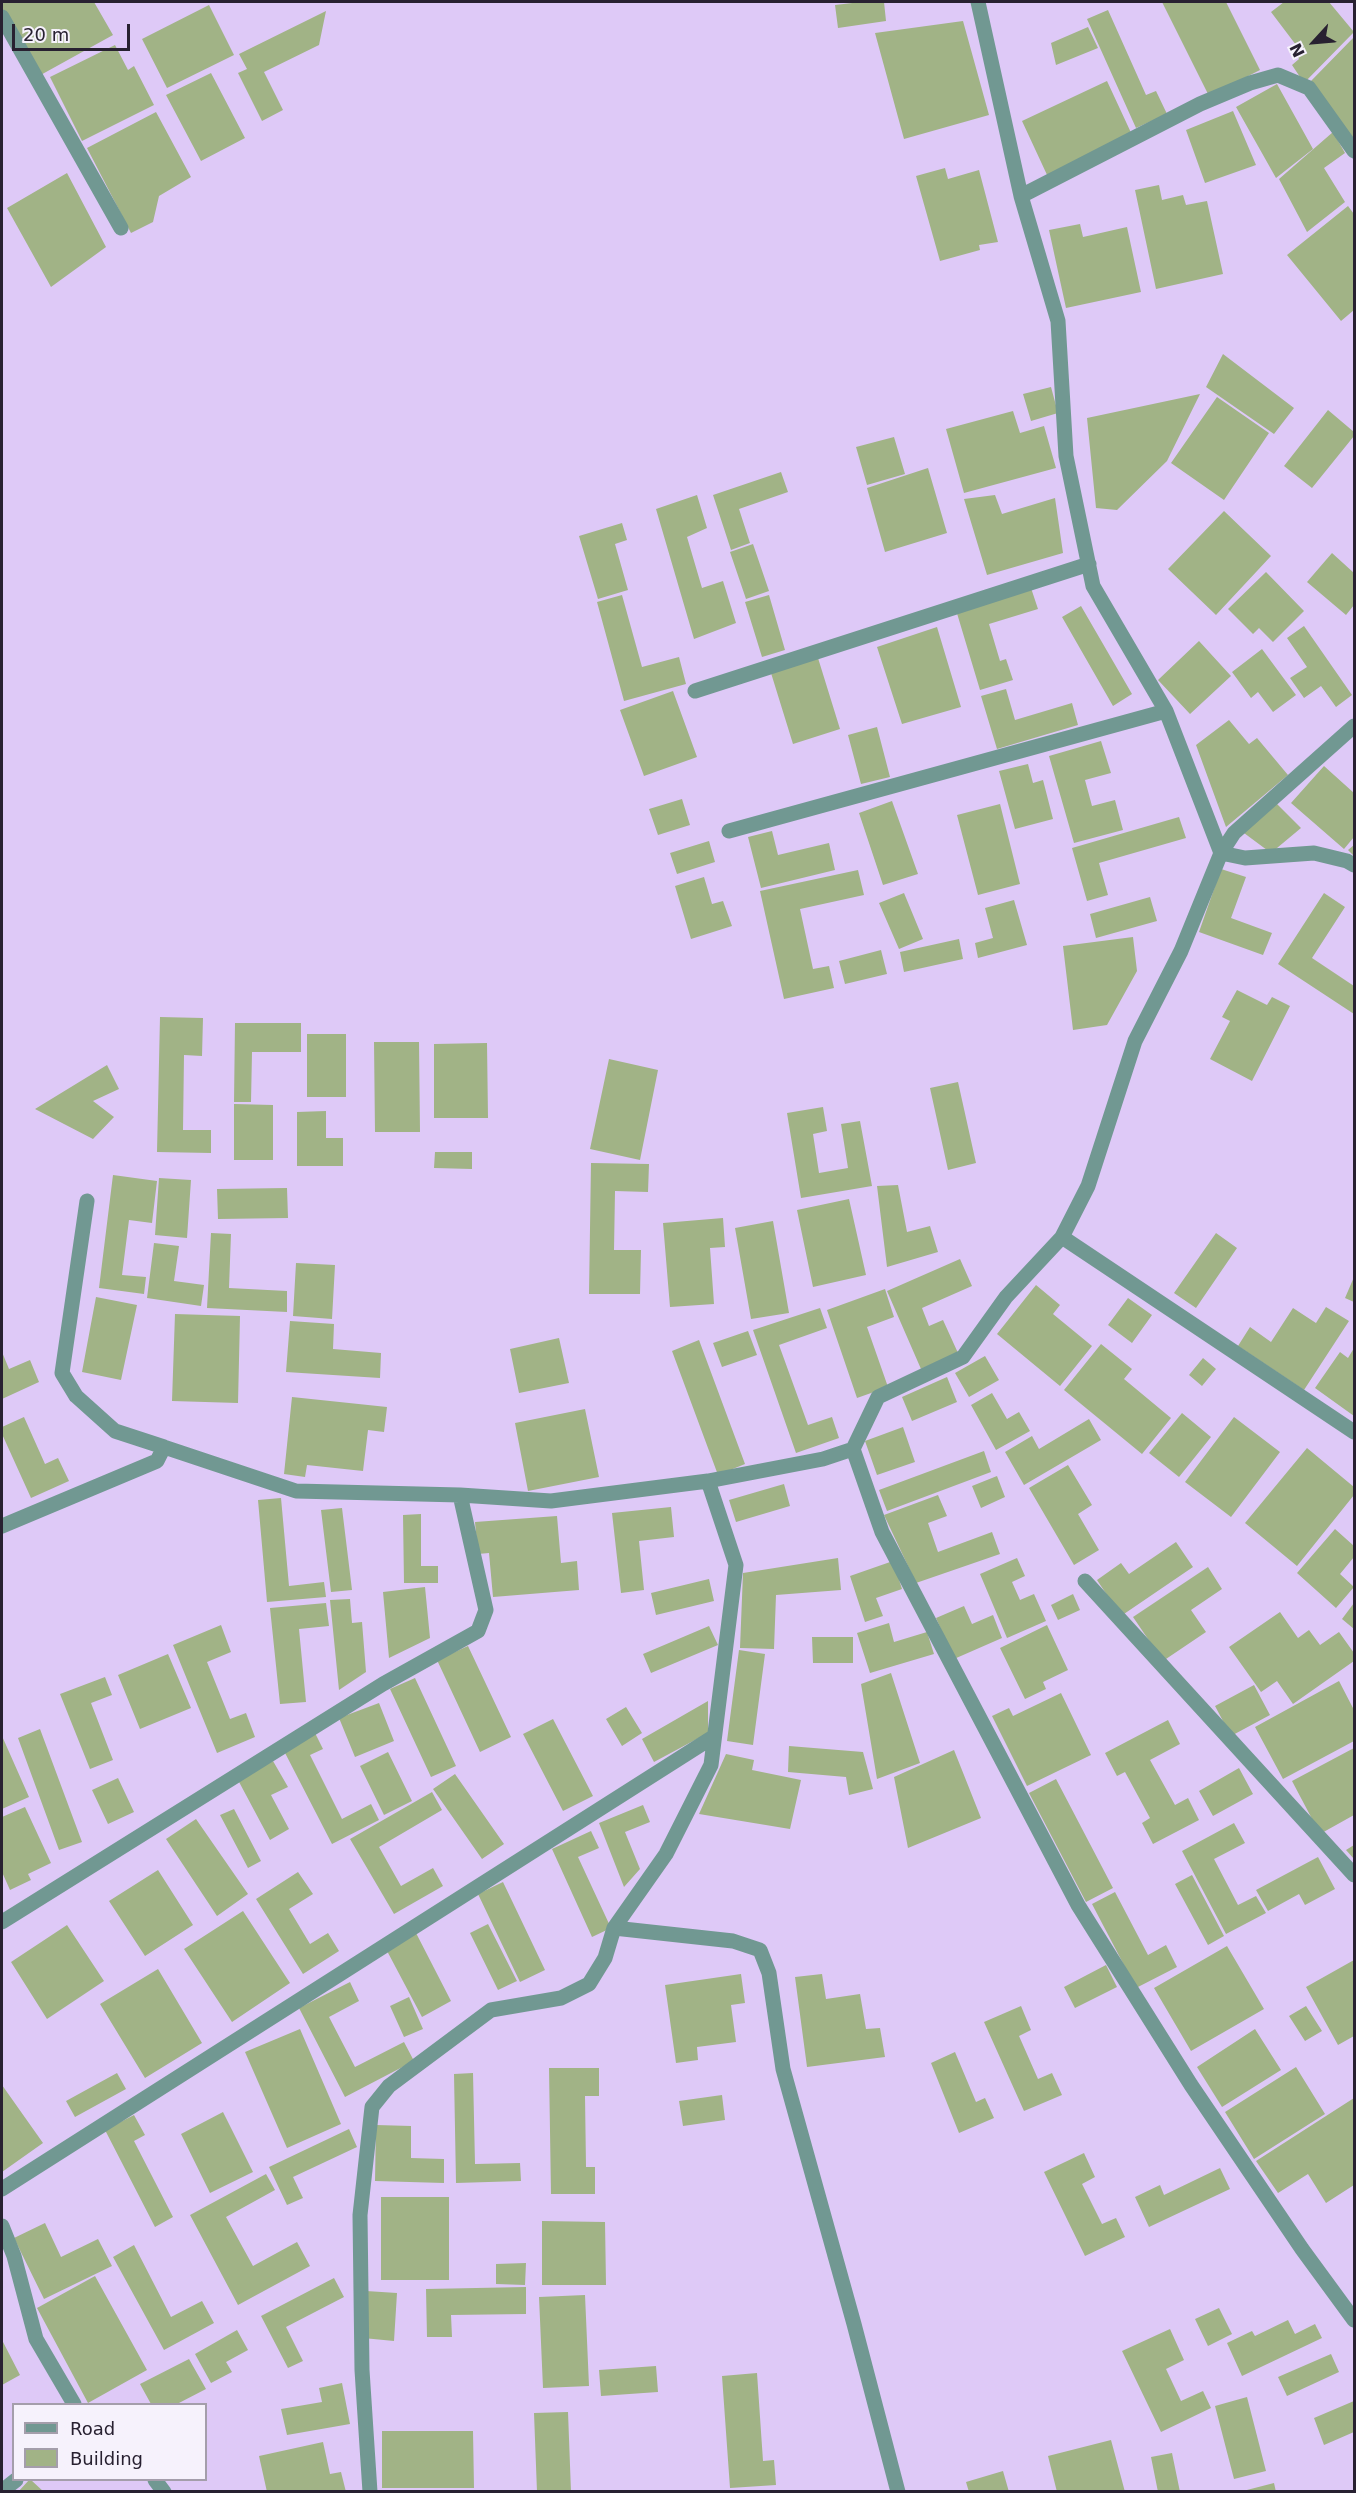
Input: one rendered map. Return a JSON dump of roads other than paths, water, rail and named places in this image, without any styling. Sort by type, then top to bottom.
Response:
[{"type":"street","points":[[978,2],[1021,196],[1058,321],[1066,456],[1093,586],[1166,711],[1221,853]]},
{"type":"street","points":[[2,17],[121,228]]},
{"type":"street","points":[[1021,196],[1200,104],[1250,83],[1278,75],[1309,88],[1354,151]]},
{"type":"street","points":[[695,691],[1089,564]]},
{"type":"street","points":[[729,831],[1166,711]]},
{"type":"street","points":[[1354,726],[1234,833],[1221,853],[1181,951],[1135,1041],[1088,1186],[1062,1237],[1006,1297],[963,1357],[878,1397],[853,1449],[882,1532],[1078,1905],[1191,2085],[1302,2249],[1354,2320]]},
{"type":"street","points":[[1221,853],[1245,858],[1314,853],[1347,861],[1354,865]]},
{"type":"street","points":[[87,1201],[62,1373],[76,1396],[115,1431],[296,1491],[460,1495],[551,1501],[708,1481],[823,1459],[853,1449]]},
{"type":"street","points":[[1062,1237],[1354,1432]]},
{"type":"street","points":[[2,1527],[157,1461],[164,1447]]},
{"type":"street","points":[[370,2492],[362,2370],[360,2215],[372,2107],[388,2086],[491,2010],[561,1998],[589,1984],[605,1958],[614,1928],[666,1854],[711,1765],[736,1565],[708,1481]]},
{"type":"street","points":[[2,1922],[383,1684],[478,1631],[486,1610],[460,1495]]},
{"type":"street","points":[[1084,1581],[1354,1875]]},
{"type":"street","points":[[2,2189],[713,1737]]},
{"type":"street","points":[[614,1928],[733,1941],[760,1950],[769,1973],[783,2069],[898,2492]]},
{"type":"street","points":[[2,2226],[14,2256],[36,2339],[73,2403]]},
{"type":"street","points":[[2,2491],[15,2481]]}]
